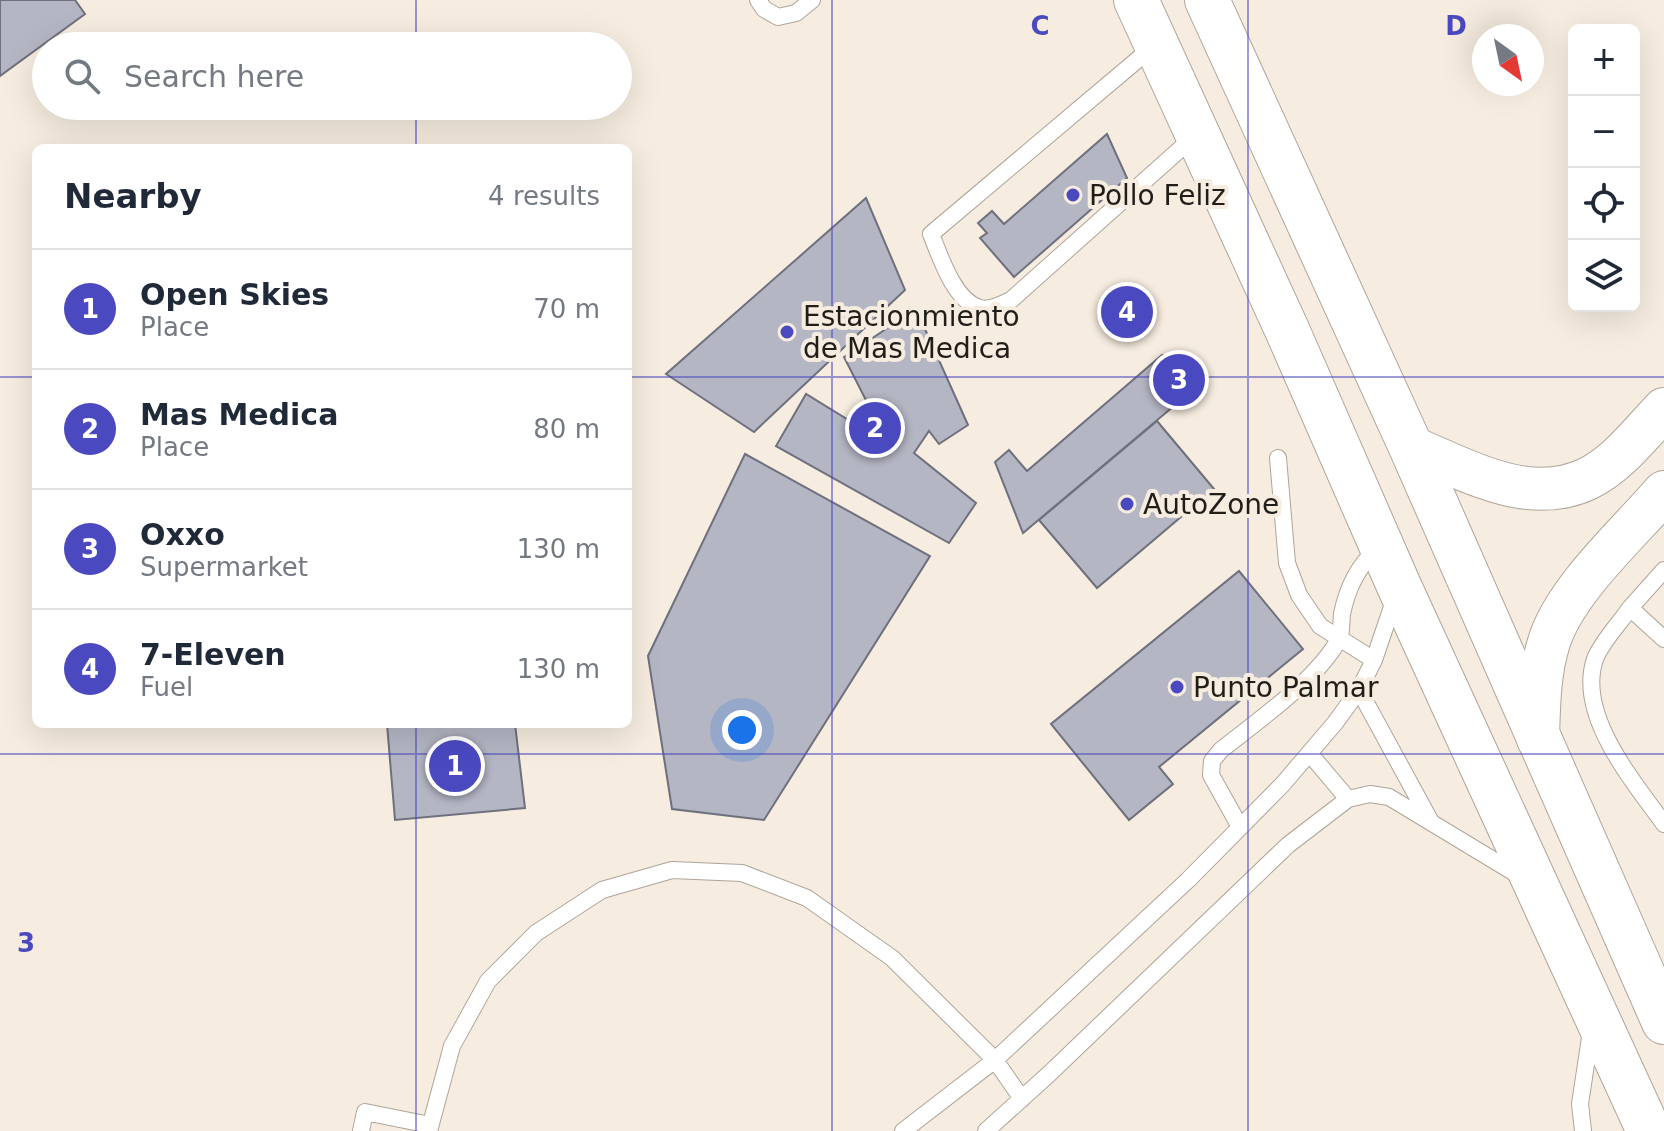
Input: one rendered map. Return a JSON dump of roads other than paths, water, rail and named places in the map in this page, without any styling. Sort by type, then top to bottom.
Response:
[{"type":"main road","points":[[1136,0],[1288,332],[1399,586],[1649,1131]]},
{"type":"main road","points":[[1207,0],[1411,447],[1664,1022]]},
{"type":"street","points":[[1411,447],[1499,484],[1546,490],[1587,479],[1619,455],[1664,409]]},
{"type":"street","points":[[1538,739],[1540,682],[1550,640],[1571,598],[1664,492]]},
{"type":"lane","points":[[758,0],[764,9],[778,17],[796,13],[812,0]]},
{"type":"lane","points":[[1156,44],[931,234],[949,277],[965,299],[981,309],[993,308],[1011,300],[1197,134]]},
{"type":"lane","points":[[1278,458],[1287,563],[1299,595],[1320,626],[1374,660]]},
{"type":"lane","points":[[1240,827],[1211,775],[1212,761],[1314,670],[1340,637],[1348,591],[1356,574],[1381,545]]},
{"type":"lane","points":[[1664,570],[1630,608],[1596,656],[1593,682],[1597,713],[1606,740],[1664,824]]},
{"type":"lane","points":[[903,1131],[995,1060],[1240,827],[1310,754],[1359,690],[1374,660],[1399,586]]},
{"type":"lane","points":[[1630,608],[1664,639]]},
{"type":"lane","points":[[1359,690],[1432,823]]},
{"type":"lane","points":[[1310,754],[1348,799]]},
{"type":"lane","points":[[986,1131],[1288,845],[1348,799],[1370,794],[1389,797],[1540,889]]},
{"type":"lane","points":[[361,1131],[365,1112],[429,1128],[452,1046],[488,981],[536,933],[602,890],[672,870],[742,873],[807,898],[892,958],[995,1060],[1022,1099]]},
{"type":"lane","points":[[1583,1131],[1580,1104],[1594,1010]]},
{"type":"place","name":"Pollo Feliz","points":[[1073,195]]},
{"type":"place","name":"7-Eleven","points":[[1127,312]]},
{"type":"place","name":"Estacionmiento de Mas Medica","points":[[787,332]]},
{"type":"place","name":"Oxxo","points":[[1179,380]]},
{"type":"place","name":"Mas Medica","points":[[875,428]]},
{"type":"place","name":"AutoZone","points":[[1127,504]]},
{"type":"place","name":"Punto Palmar","points":[[1177,687]]},
{"type":"place","name":"Open Skies","points":[[455,766]]}]
